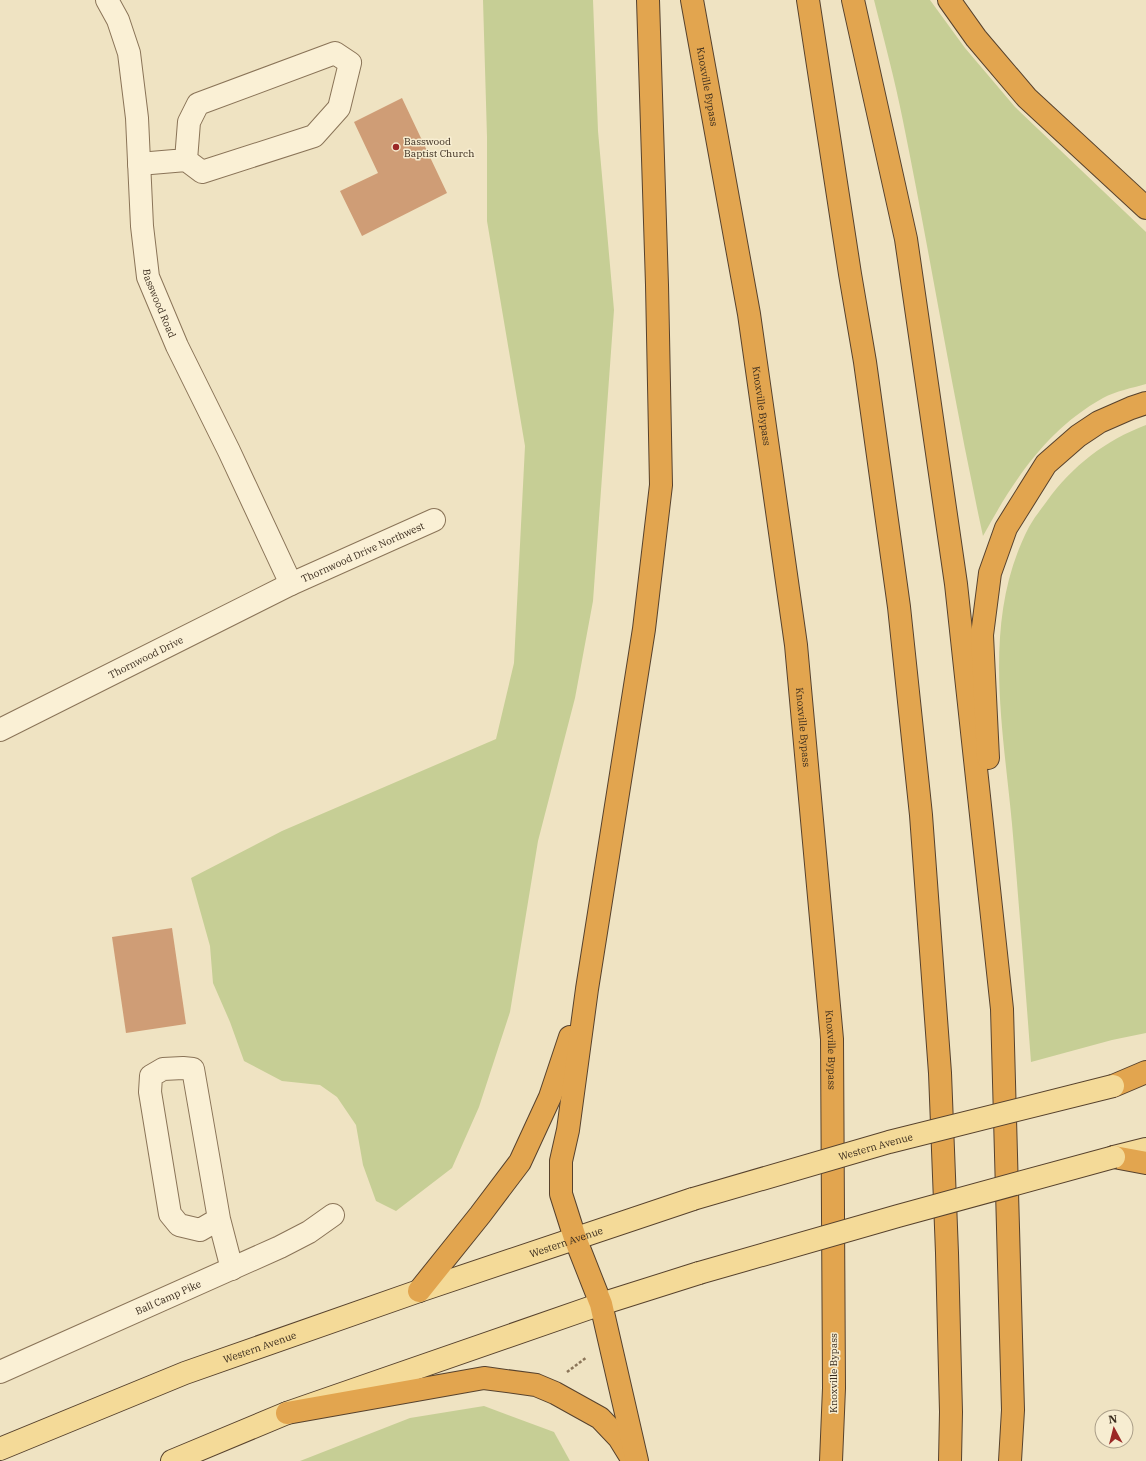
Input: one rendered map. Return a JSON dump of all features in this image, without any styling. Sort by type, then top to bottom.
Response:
[{"type":"highway","points":[[637,1461],[601,1304],[575,1238],[561,1194],[561,1161],[568,1130],[587,989],[644,628],[661,485],[648,0]]},
{"type":"highway","name":"Knoxville Bypass","points":[[692,0],[749,314],[797,653],[832,1040],[834,1388],[831,1461]]},
{"type":"highway","points":[[808,0],[866,370],[899,607],[921,815],[940,1073],[947,1253],[951,1412],[950,1461]]},
{"type":"highway","points":[[853,0],[906,239],[956,584],[1002,1009]]},
{"type":"highway","points":[[950,0],[976,38],[1027,98],[1146,208]]},
{"type":"highway","points":[[1016,1461],[1013,1410],[1002,1009],[982,635],[990,573],[1006,528],[1046,464],[1078,436],[1099,422],[1146,403]]},
{"type":"highway","points":[[419,1291],[520,1162],[550,1097],[587,989]]},
{"type":"highway","points":[[1113,1086],[1146,1072]]},
{"type":"highway","points":[[1114,1157],[1146,1163]]},
{"type":"highway","points":[[287,1413],[484,1378],[536,1385],[555,1392],[600,1418],[619,1438],[634,1461]]},
{"type":"highway","points":[[1010,1461],[1013,1410]]},
{"type":"main road","name":"Western Avenue","points":[[0,1448],[185,1373],[419,1291],[693,1199],[889,1142],[1146,1079]]},
{"type":"main road","points":[[172,1461],[287,1413],[601,1304],[699,1273],[898,1216],[1146,1149]]},
{"type":"street","name":"Basswood Road","points":[[107,0],[118,20],[129,53],[137,118],[142,226],[148,277],[177,346],[291,584]]},
{"type":"street","points":[[139,164],[194,166],[314,136],[339,108],[350,63],[335,53],[198,104],[189,122],[194,166]]},
{"type":"street","name":"Thornwood Drive Northwest","points":[[291,584],[434,520]]},
{"type":"street","name":"Thornwood Drive","points":[[0,730],[291,584]]},
{"type":"street","points":[[219,1219],[200,1230],[180,1225],[170,1214],[150,1092],[151,1076],[162,1069],[183,1068],[193,1070],[219,1219],[232,1269]]},
{"type":"street","name":"Ball Camp Pike","points":[[0,1372],[232,1269],[309,1232],[333,1215]]},
{"type":"path","points":[[562,1376],[592,1354]]},
{"type":"green space","points":[[483,0],[593,0],[598,131],[614,310],[593,601],[575,698],[538,841],[510,1012],[479,1107],[452,1168],[396,1211],[376,1201],[363,1165],[356,1125],[337,1097],[320,1085],[282,1081],[244,1061],[230,1022],[213,983],[210,946],[191,878],[282,831],[496,739],[514,663],[525,446],[487,221],[487,137]]},
{"type":"green space","points":[[874,0],[930,0],[965,48],[1015,107],[1146,232],[1146,384],[1103,398],[1065,425],[1048,441],[1019,476],[983,536],[903,121]]},
{"type":"green space","points":[[1146,425],[1146,1033],[1112,1040],[1031,1062],[1015,854],[1001,711],[999,673],[1000,636],[1005,598],[1014,562],[1029,527],[1057,488],[1067,476],[1104,446],[1131,431]]},
{"type":"green space","points":[[484,1406],[554,1432],[570,1461],[300,1461],[410,1418]]},
{"type":"building","name":"Basswood Baptist Church","points":[[402,98],[447,193],[362,236],[340,191],[378,173],[354,122]]},
{"type":"building","points":[[172,928],[186,1024],[126,1033],[112,937]]},
{"type":"place","name":"Basswood Baptist Church","points":[[396,147]]}]
